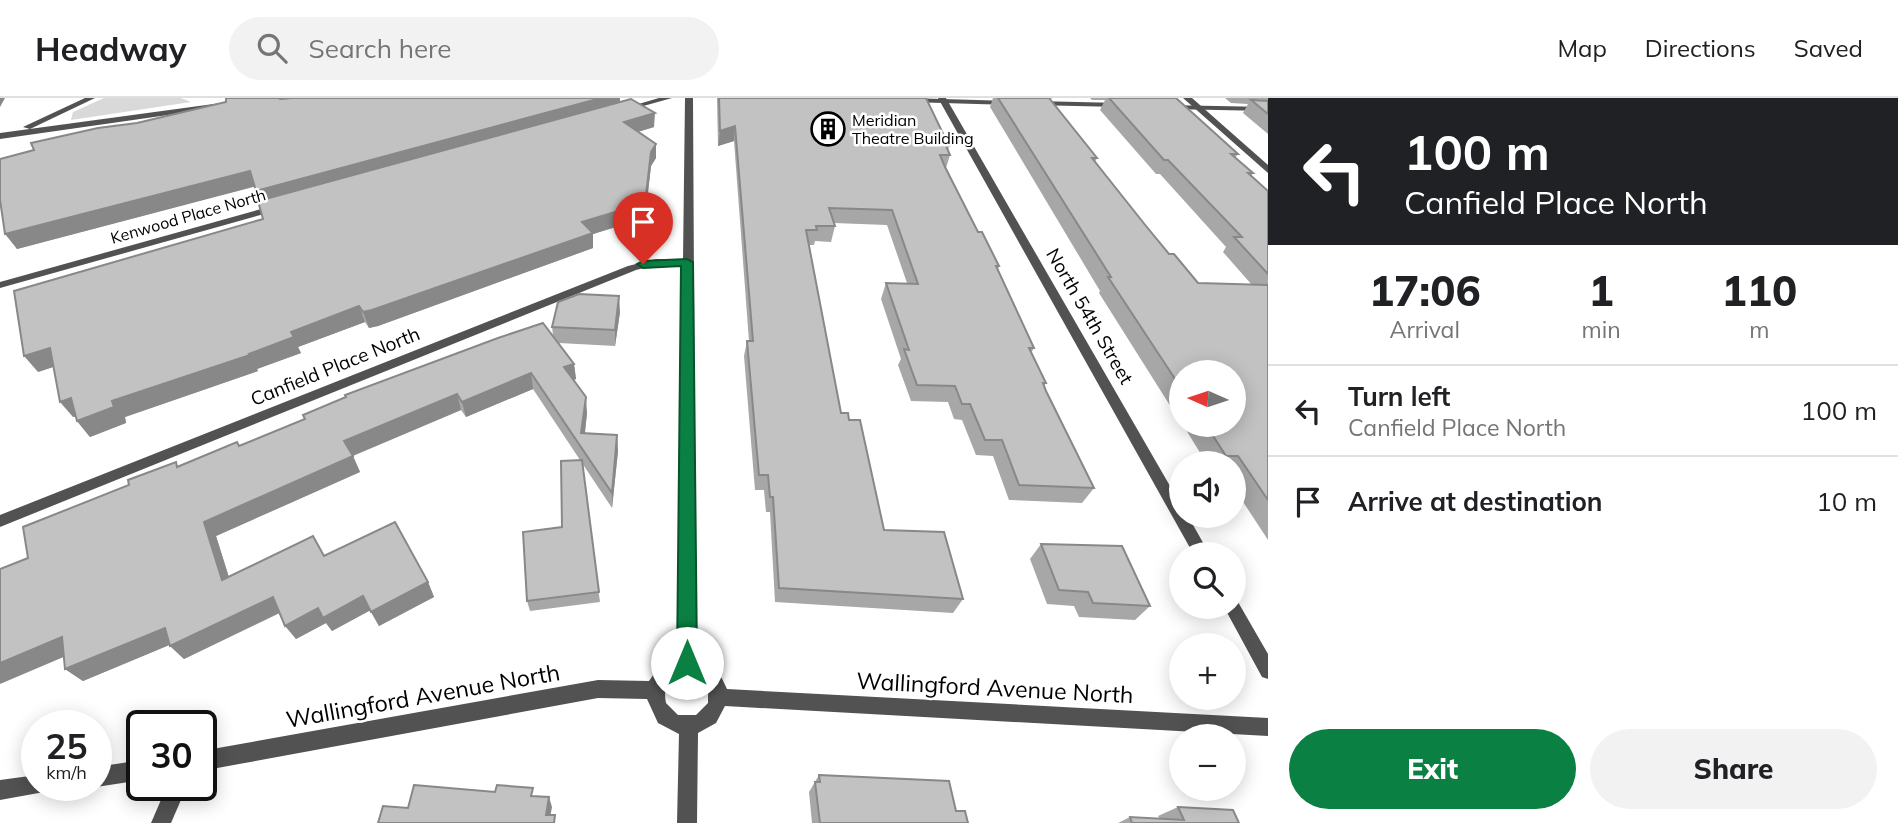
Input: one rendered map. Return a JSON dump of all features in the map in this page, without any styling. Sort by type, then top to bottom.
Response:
[{"type":"street","points":[[0,138],[91,98]]},
{"type":"street","points":[[199,98],[219,105]]},
{"type":"street","points":[[617,111],[668,98]]},
{"type":"street","points":[[687,663],[689,98]]},
{"type":"street","points":[[1187,98],[1268,170]]},
{"type":"street","points":[[898,100],[943,99],[1133,106]]},
{"type":"street","name":"North 54th Street","points":[[943,99],[1195,542]]},
{"type":"street","points":[[12,134],[232,103]]},
{"type":"street","points":[[1158,106],[1268,109]]},
{"type":"street","name":"Kenwood Place North","points":[[0,285],[295,202]]},
{"type":"street","name":"Canfield Place North","points":[[0,521],[632,268],[656,262],[687,262]]},
{"type":"street","points":[[1239,619],[1268,671]]},
{"type":"street","points":[[687,663],[695,664],[710,673],[716,683],[719,697],[713,713],[700,723],[689,725],[666,717],[656,702],[655,690],[663,671],[670,666],[687,663]]},
{"type":"street","name":"Wallingford Avenue North","points":[[217,758],[598,689],[655,690]]},
{"type":"street","name":"Wallingford Avenue North","points":[[719,697],[1268,727]]},
{"type":"street","points":[[687,823],[689,725]]},
{"type":"street","points":[[0,790],[21,787]]},
{"type":"street","points":[[161,823],[171,801]]},
{"type":"shaded area","points":[[104,98],[181,98],[191,102],[71,120],[73,112]]},
{"type":"building","points":[[226,98],[601,98],[256,191],[250,171],[5,234],[0,200],[0,159],[34,150],[31,143],[98,128],[137,123],[226,102]]},
{"type":"building","points":[[719,98],[926,98],[949,146],[946,146],[950,155],[940,155],[945,167],[978,232],[982,232],[999,266],[996,266],[1034,348],[1029,348],[1046,383],[1043,383],[1046,391],[1094,488],[1019,485],[1002,440],[985,440],[970,404],[962,404],[955,386],[917,385],[904,349],[909,350],[886,283],[918,284],[892,210],[829,208],[835,226],[816,226],[817,230],[806,230],[841,413],[848,413],[849,420],[860,420],[884,530],[944,532],[963,599],[779,588],[773,497],[770,497],[768,475],[759,475],[747,341],[753,341],[735,126],[720,131]]},
{"type":"building","points":[[998,98],[1049,98],[1146,226],[1198,283],[1268,285],[1268,500],[1246,468],[1246,451],[1223,451],[1214,438],[1246,438],[1246,360],[1169,360],[1169,370],[1108,277],[1111,277]]},
{"type":"building","points":[[1109,98],[1176,98],[1238,154],[1231,154],[1253,173],[1248,173],[1268,191],[1268,274],[1234,237],[1242,237],[1168,160],[1164,160]]},
{"type":"building","points":[[631,99],[655,113],[624,122],[656,144],[651,152],[645,203],[582,222],[593,233],[372,310],[363,312],[359,306],[291,332],[294,337],[250,355],[112,401],[114,407],[77,421],[71,398],[60,402],[50,348],[24,356],[14,291],[263,219],[258,201]]},
{"type":"building","points":[[1251,100],[1268,101],[1268,114]]},
{"type":"building","points":[[579,294],[619,296],[615,330],[552,327],[558,302]]},
{"type":"building","points":[[543,323],[574,364],[564,367],[586,397],[581,433],[617,435],[612,493],[531,373],[462,402],[457,394],[344,441],[353,456],[204,522],[222,580],[313,536],[324,556],[395,522],[428,582],[371,612],[363,596],[323,618],[318,608],[285,626],[273,597],[170,646],[165,628],[65,669],[62,637],[0,663],[0,569],[28,558],[23,527],[129,485],[128,480],[176,462],[177,467],[237,442],[239,446],[305,419],[303,415],[346,397],[345,395]]},
{"type":"building","points":[[582,460],[599,592],[527,601],[523,532],[562,527],[561,461]]},
{"type":"building","points":[[1041,544],[1122,546],[1150,606],[1093,603],[1088,592],[1059,590]]},
{"type":"building","points":[[819,775],[949,781],[956,811],[965,811],[968,823],[820,823],[815,782],[820,782]]},
{"type":"building","points":[[414,785],[495,792],[497,785],[533,788],[531,796],[549,797],[546,815],[555,815],[554,823],[378,823],[383,806],[408,808]]},
{"type":"building","points":[[1178,807],[1233,810],[1239,823],[1132,823],[1130,817],[1184,820]]},
{"type":"place","name":"Meridian Theatre Building","points":[[828,129]]},
{"type":"route","points":[[643,264],[687,262],[687,663]]}]
